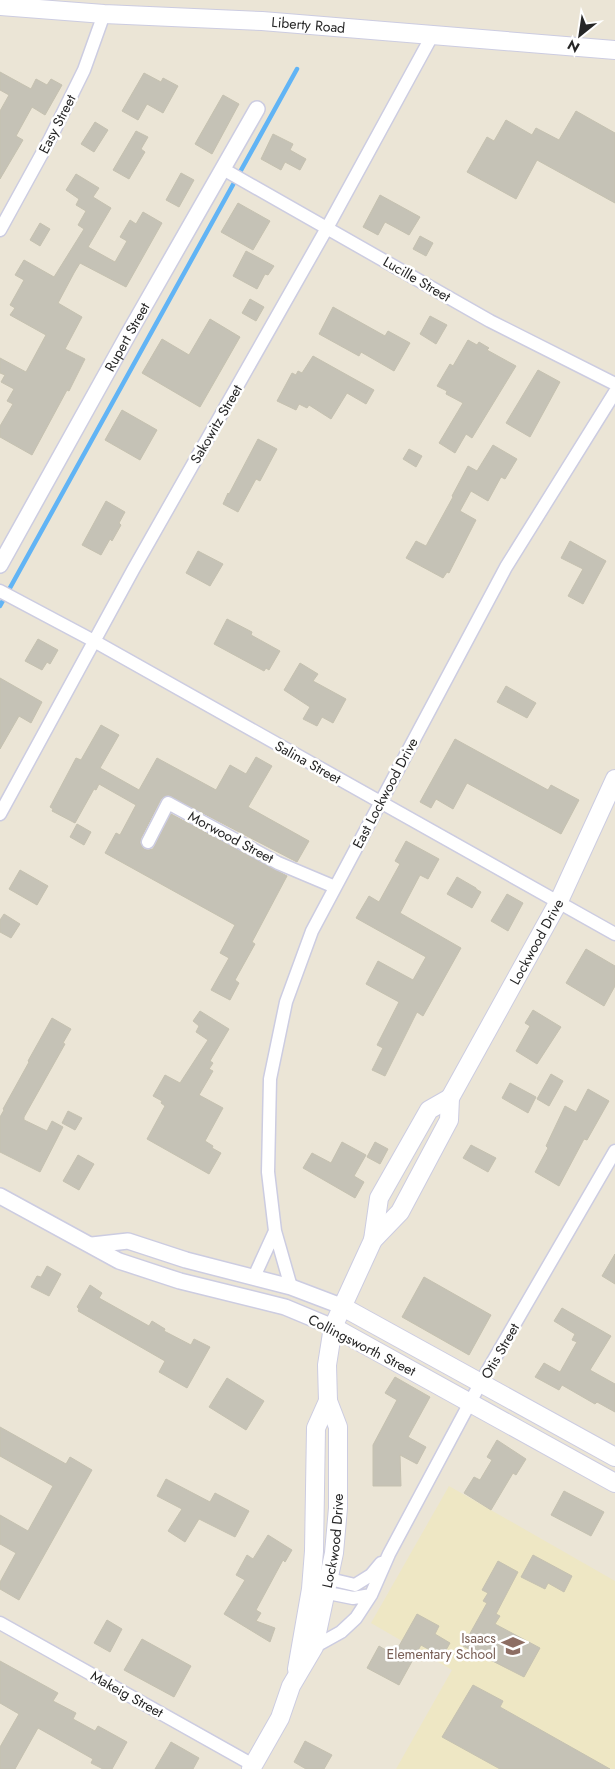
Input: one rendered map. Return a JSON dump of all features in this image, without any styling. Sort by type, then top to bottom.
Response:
[{"type":"main road","name":"Liberty Road","points":[[0,6],[104,14],[262,21],[615,50]]},
{"type":"main road","name":"Lockwood Drive","points":[[373,1240],[400,1212],[449,1120],[450,1098],[559,902],[615,779]]},
{"type":"main road","name":"Lockwood Drive","points":[[252,1767],[280,1718],[297,1674],[314,1648],[319,1584],[314,1551],[316,1428],[328,1401],[327,1366],[332,1327],[373,1240],[379,1198],[429,1110],[450,1098]]},
{"type":"main road","name":"Collingsworth Street","points":[[341,1306],[615,1457]]},
{"type":"main road","name":"Collingsworth Street","points":[[332,1327],[615,1483]]},
{"type":"main road","name":"Lockwood Drive","points":[[297,1674],[319,1584]]},
{"type":"street","name":"Easy Street","points":[[0,230],[50,139],[84,70],[104,14]]},
{"type":"street","name":"Sakowitz Street","points":[[0,814],[94,641],[327,228],[432,34]]},
{"type":"street","name":"Rupert Street","points":[[0,566],[129,333],[227,171],[257,109]]},
{"type":"street","name":"Lucille Street","points":[[227,171],[490,321],[615,384]]},
{"type":"street","name":"East Lockwood Drive","points":[[291,1286],[275,1231],[268,1172],[270,1078],[286,1002],[312,931],[506,567],[615,392]]},
{"type":"street","name":"Salina Street","points":[[0,591],[94,641],[615,934]]},
{"type":"street","name":"Morwood Street","points":[[148,842],[168,803],[278,863],[335,886]]},
{"type":"street","name":"Otis Street","points":[[314,1648],[342,1632],[356,1618],[371,1595],[389,1554],[481,1382],[615,1151]]},
{"type":"street","name":"Collingsworth Street","points":[[0,1196],[119,1261],[180,1281],[285,1307],[332,1327]]},
{"type":"street","points":[[254,1277],[275,1231]]},
{"type":"street","name":"Collingsworth Street","points":[[92,1245],[128,1241],[186,1260],[291,1286],[341,1306]]},
{"type":"street","name":"Otis Street","points":[[319,1584],[355,1585],[371,1575],[389,1554]]},
{"type":"street","points":[[319,1584],[354,1598],[371,1595]]},
{"type":"street","name":"Makeig Street","points":[[0,1623],[252,1767]]},
{"type":"shaded area","name":"Isaacs Elementary School","points":[[449,1486],[615,1581],[615,1769],[396,1769],[452,1670],[371,1623]]},
{"type":"building","points":[[0,72],[31,89],[36,79],[47,85],[51,79],[62,85],[45,115],[32,107],[16,136],[23,140],[0,179],[0,111],[9,95],[0,90]]},
{"type":"building","points":[[144,73],[161,82],[163,78],[178,86],[163,113],[147,104],[138,120],[122,111]]},
{"type":"building","points":[[223,95],[239,104],[212,154],[195,144]]},
{"type":"building","points":[[576,111],[615,133],[615,203],[537,160],[516,199],[467,172],[487,137],[494,141],[506,120],[532,135],[536,128],[559,140]]},
{"type":"building","points":[[95,122],[108,130],[94,152],[81,144]]},
{"type":"building","points":[[136,131],[148,137],[141,149],[145,152],[129,179],[113,170]]},
{"type":"building","points":[[273,134],[293,144],[290,150],[306,159],[300,170],[285,162],[281,170],[261,159]]},
{"type":"building","points":[[181,173],[194,180],[179,207],[166,200]]},
{"type":"building","points":[[76,174],[99,188],[93,197],[111,208],[88,247],[115,262],[127,241],[120,237],[130,220],[136,224],[143,212],[162,223],[126,287],[80,263],[74,273],[58,303],[82,317],[65,349],[85,359],[32,455],[0,437],[0,426],[13,404],[7,401],[14,389],[1,382],[5,375],[0,373],[0,358],[26,372],[46,335],[10,315],[15,308],[10,305],[24,280],[15,275],[24,260],[54,277],[84,229],[78,225],[86,211],[76,205],[79,199],[66,190]]},
{"type":"building","points":[[380,195],[420,217],[409,235],[385,222],[378,235],[363,227]]},
{"type":"building","points":[[238,203],[270,221],[253,250],[221,232]]},
{"type":"building","points":[[40,223],[50,229],[40,246],[30,240]]},
{"type":"building","points":[[420,236],[433,243],[426,256],[413,249]]},
{"type":"building","points":[[246,251],[274,266],[268,275],[265,274],[257,289],[233,276]]},
{"type":"building","points":[[250,299],[264,307],[256,321],[242,313]]},
{"type":"building","points":[[333,307],[385,336],[388,331],[410,343],[394,371],[361,352],[359,356],[319,334]]},
{"type":"building","points":[[430,316],[447,325],[436,344],[420,334]]},
{"type":"building","points":[[210,319],[240,337],[200,407],[142,373],[162,339],[189,355]]},
{"type":"building","points":[[468,340],[477,345],[479,342],[489,348],[487,350],[516,366],[472,438],[466,434],[455,453],[439,443],[463,403],[446,394],[447,391],[437,386],[450,364],[453,366]]},
{"type":"building","points":[[313,356],[374,390],[366,404],[347,393],[331,419],[309,405],[307,408],[299,404],[296,410],[277,401],[292,373],[296,375],[298,371],[302,373]]},
{"type":"building","points":[[538,370],[560,382],[530,437],[506,423]]},
{"type":"building","points":[[122,410],[157,430],[140,460],[105,440]]},
{"type":"building","points":[[258,439],[277,449],[260,481],[256,479],[238,512],[223,504]]},
{"type":"building","points":[[493,445],[517,459],[505,479],[501,477],[488,501],[471,491],[460,511],[476,520],[449,573],[447,572],[443,578],[406,558],[416,541],[426,546],[468,466],[477,471]]},
{"type":"building","points":[[409,449],[422,456],[416,467],[403,459]]},
{"type":"building","points":[[106,501],[125,512],[119,523],[121,525],[101,555],[82,545]]},
{"type":"building","points":[[570,541],[606,561],[583,604],[568,596],[583,569],[561,558]]},
{"type":"building","points":[[198,551],[223,564],[210,586],[186,573]]},
{"type":"building","points":[[227,619],[252,632],[251,635],[280,651],[269,670],[266,668],[264,671],[214,644]]},
{"type":"building","points":[[38,639],[58,650],[50,664],[47,662],[42,670],[25,661]]},
{"type":"building","points":[[300,663],[318,674],[313,681],[346,699],[333,723],[322,717],[317,726],[303,719],[310,707],[284,690]]},
{"type":"building","points":[[0,678],[42,702],[31,723],[19,716],[0,749]]},
{"type":"building","points":[[506,686],[536,703],[527,718],[497,702]]},
{"type":"building","points":[[101,725],[119,735],[100,768],[139,790],[157,758],[216,790],[230,765],[246,774],[256,757],[272,766],[248,807],[309,841],[297,862],[168,795],[161,799],[141,838],[140,843],[144,849],[153,849],[171,814],[287,876],[252,942],[255,944],[235,980],[239,983],[230,1000],[211,990],[229,958],[220,953],[235,925],[105,853],[116,833],[120,835],[136,805],[99,784],[96,790],[94,789],[75,823],[52,811],[53,809],[50,807],[76,758],[81,760]]},
{"type":"building","points":[[455,739],[548,790],[551,785],[579,800],[561,834],[467,783],[453,809],[436,799],[431,808],[420,802]]},
{"type":"building","points":[[77,824],[91,832],[84,845],[70,837]]},
{"type":"building","points":[[406,841],[439,859],[428,879],[420,875],[400,913],[461,948],[423,1016],[417,1012],[385,1076],[372,1070],[383,1048],[377,1045],[399,1002],[366,984],[378,961],[413,980],[426,957],[356,918],[369,896],[379,902],[400,864],[395,861]]},
{"type":"building","points":[[20,870],[48,886],[37,905],[9,889]]},
{"type":"building","points":[[457,877],[481,892],[472,908],[447,894]]},
{"type":"building","points":[[507,894],[523,903],[508,931],[491,921]]},
{"type":"building","points":[[4,914],[20,924],[11,938],[0,932],[0,920]]},
{"type":"building","points":[[586,949],[615,966],[615,986],[604,1006],[566,983]]},
{"type":"building","points":[[533,1010],[561,1027],[537,1064],[516,1051],[530,1026],[525,1023]]},
{"type":"building","points":[[200,1011],[229,1029],[210,1061],[213,1063],[209,1069],[213,1071],[199,1095],[223,1108],[205,1141],[221,1153],[209,1174],[147,1139],[165,1106],[161,1103],[162,1101],[153,1096],[165,1075],[180,1083],[208,1040],[196,1032],[199,1026],[193,1021]]},
{"type":"building","points":[[52,1018],[71,1029],[63,1043],[65,1044],[24,1117],[24,1120],[47,1131],[52,1121],[63,1127],[40,1172],[0,1152],[0,1117]]},
{"type":"building","points":[[551,1074],[563,1081],[549,1106],[537,1099]]},
{"type":"building","points":[[510,1083],[536,1097],[528,1113],[502,1098]]},
{"type":"building","points":[[588,1089],[609,1101],[587,1140],[584,1139],[559,1186],[535,1172],[548,1148],[546,1146],[565,1106],[576,1112]]},
{"type":"building","points":[[68,1111],[82,1118],[75,1130],[62,1123]]},
{"type":"building","points":[[342,1142],[366,1155],[354,1176],[364,1182],[355,1198],[303,1168],[312,1153],[331,1163]]},
{"type":"building","points":[[375,1142],[388,1149],[380,1164],[367,1157]]},
{"type":"building","points":[[471,1145],[496,1158],[488,1172],[463,1158]]},
{"type":"building","points":[[78,1155],[94,1164],[79,1190],[63,1181]]},
{"type":"building","points":[[615,1254],[615,1284],[602,1276]]},
{"type":"building","points":[[47,1266],[61,1274],[49,1296],[31,1287],[37,1276],[41,1277]]},
{"type":"building","points":[[424,1277],[491,1315],[469,1355],[402,1317]]},
{"type":"building","points":[[90,1285],[102,1293],[99,1298],[149,1326],[152,1321],[165,1329],[164,1331],[191,1345],[194,1339],[210,1347],[187,1388],[159,1372],[165,1361],[78,1311],[77,1307]]},
{"type":"building","points":[[562,1308],[611,1336],[590,1370],[615,1384],[615,1412],[597,1402],[595,1404],[562,1385],[559,1390],[535,1377],[544,1363],[560,1372],[577,1342],[572,1340],[575,1334],[554,1321]]},
{"type":"building","points":[[395,1377],[430,1397],[408,1437],[426,1447],[417,1464],[400,1455],[401,1486],[373,1486],[373,1445],[397,1400],[385,1393]]},
{"type":"building","points":[[227,1378],[264,1401],[246,1430],[209,1407]]},
{"type":"building","points":[[0,1427],[66,1464],[70,1457],[92,1470],[19,1600],[0,1589],[0,1582],[16,1553],[0,1544],[0,1515],[28,1531],[53,1486],[0,1456]]},
{"type":"building","points":[[497,1440],[526,1459],[516,1475],[513,1473],[491,1510],[464,1493],[474,1477],[480,1480],[492,1460],[487,1457]]},
{"type":"building","points":[[166,1479],[210,1502],[215,1493],[249,1511],[235,1537],[199,1519],[185,1542],[168,1531],[182,1509],[157,1496]]},
{"type":"building","points":[[564,1491],[604,1512],[591,1536],[551,1515]]},
{"type":"building","points":[[268,1535],[292,1550],[285,1562],[283,1560],[256,1610],[261,1613],[256,1621],[275,1628],[270,1642],[224,1614],[245,1580],[236,1575],[247,1555],[253,1559]]},
{"type":"building","points":[[533,1555],[572,1576],[564,1592],[548,1583],[545,1589],[521,1577]]},
{"type":"building","points":[[498,1561],[518,1572],[496,1614],[500,1616],[495,1624],[540,1648],[524,1677],[463,1646],[487,1603],[483,1601],[488,1593],[482,1590]]},
{"type":"building","points":[[417,1614],[439,1626],[435,1634],[450,1643],[442,1657],[421,1645],[399,1685],[367,1668],[379,1646],[394,1655]]},
{"type":"building","points":[[107,1620],[122,1629],[110,1652],[94,1643]]},
{"type":"building","points":[[142,1639],[191,1666],[174,1697],[124,1670]]},
{"type":"building","points":[[0,1661],[58,1693],[53,1701],[76,1713],[73,1719],[95,1731],[98,1726],[127,1742],[112,1769],[103,1769],[91,1763],[93,1759],[38,1728],[15,1769],[0,1769],[0,1747],[19,1714],[0,1703]]},
{"type":"building","points":[[473,1685],[503,1701],[500,1707],[610,1769],[500,1769],[442,1737]]},
{"type":"building","points":[[305,1741],[332,1755],[324,1769],[306,1769],[294,1762]]},
{"type":"building","points":[[171,1742],[199,1758],[193,1769],[155,1769]]},
{"type":"waterway","points":[[0,606],[297,69]]},
{"type":"place","name":"Isaacs Elementary School","points":[[513,1646]]}]
